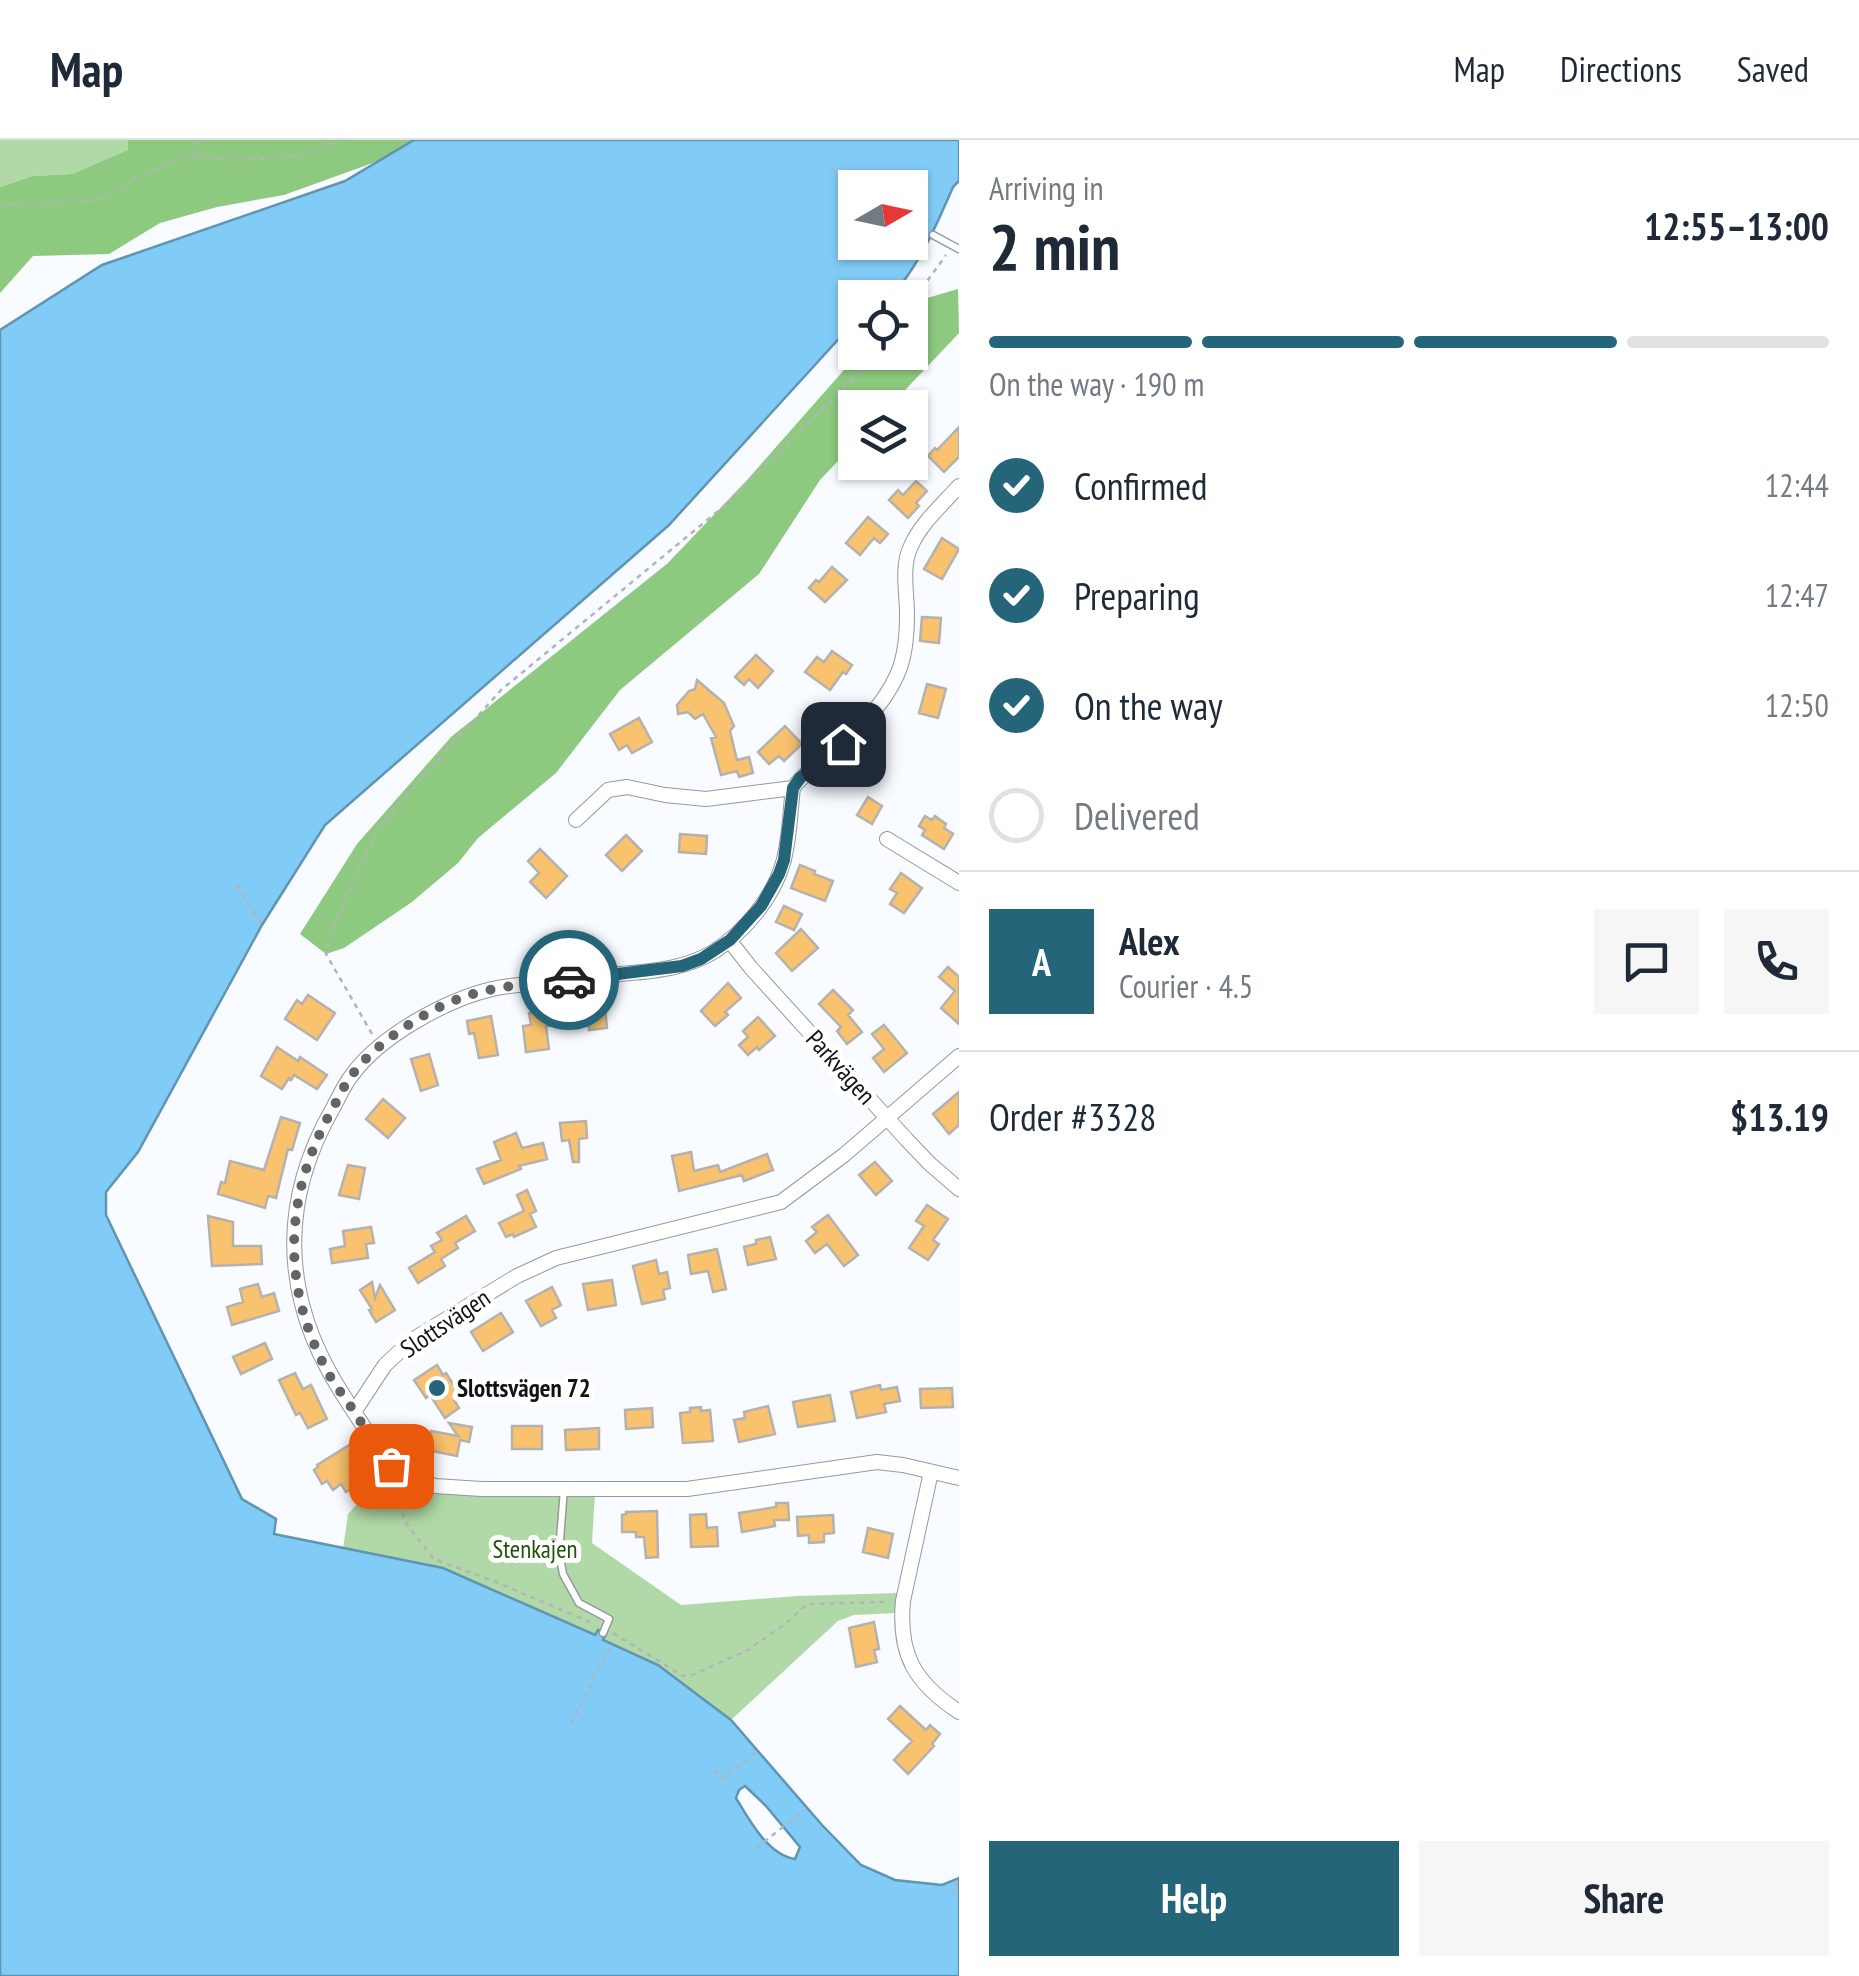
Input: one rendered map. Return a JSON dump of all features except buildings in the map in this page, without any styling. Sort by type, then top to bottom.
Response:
[{"type":"street","points":[[959,486],[910,548],[906,566],[908,619],[898,674],[882,700],[853,733],[793,788],[784,860],[761,906],[730,940],[682,966],[496,988],[462,997],[420,1018],[380,1046],[352,1073],[316,1137],[296,1200],[293,1238],[302,1305],[317,1350],[331,1378],[391,1466],[409,1477],[435,1486],[482,1490],[686,1489],[877,1462],[959,1478]]},
{"type":"street","points":[[576,820],[608,790],[626,787],[706,799],[793,788]]},
{"type":"street","points":[[888,839],[959,882]]},
{"type":"street","name":"Parkvägen","points":[[730,940],[888,1119],[959,1189]]},
{"type":"street","name":"Slottsvägen","points":[[354,1412],[385,1364],[412,1340],[516,1276],[556,1258],[781,1202],[888,1119],[959,1056]]},
{"type":"street","points":[[931,1472],[901,1621],[907,1657],[925,1685],[959,1712]]},
{"type":"lane","points":[[933,235],[956,247]]},
{"type":"lane","points":[[564,1490],[558,1552],[563,1574],[579,1603],[609,1619],[604,1630]]},
{"type":"path","points":[[196,156],[198,140]]},
{"type":"path","points":[[0,205],[98,200],[139,176],[196,156],[275,158],[306,154],[338,140]]},
{"type":"path","points":[[830,169],[838,174]]},
{"type":"path","points":[[928,232],[933,235]]},
{"type":"path","points":[[928,282],[956,247]]},
{"type":"path","points":[[380,1046],[326,954],[332,929],[378,828],[501,690],[723,507],[862,370]]},
{"type":"path","points":[[237,884],[262,925]]},
{"type":"path","points":[[391,1466],[404,1522],[434,1559],[604,1630],[683,1676],[748,1650],[807,1604],[903,1601]]},
{"type":"path","points":[[571,1724],[610,1644]]},
{"type":"path","points":[[714,1770],[723,1778],[756,1752]]},
{"type":"path","points":[[756,1848],[805,1810]]},
{"type":"path","points":[[953,1896],[958,1876]]},
{"type":"green space","points":[[0,140],[128,140],[129,150],[72,174],[32,176],[0,187]]},
{"type":"green space","points":[[128,140],[414,140],[381,160],[284,195],[217,207],[160,223],[109,254],[33,256],[0,293],[0,187],[32,176],[72,174],[128,150]]},
{"type":"green space","points":[[958,289],[959,333],[928,366],[928,298]]},
{"type":"green space","points":[[844,370],[924,370],[905,390],[838,390],[838,461],[820,480],[759,574],[620,690],[556,773],[478,838],[458,863],[412,902],[344,948],[326,954],[300,934],[357,844],[451,737],[668,563]]},
{"type":"green space","name":"Stenkajen","points":[[384,1475],[415,1486],[447,1491],[595,1494],[592,1543],[681,1605],[898,1593],[895,1613],[854,1615],[838,1621],[731,1720],[658,1665],[602,1640],[597,1631],[595,1635],[343,1549],[348,1514]]},
{"type":"water","points":[[414,140],[959,140],[959,181],[928,241],[928,170],[838,170],[838,260],[918,260],[904,280],[838,280],[838,340],[669,525],[325,825],[262,925],[138,1152],[106,1192],[106,1215],[242,1499],[276,1519],[274,1534],[443,1568],[595,1635],[598,1630],[606,1634],[603,1640],[658,1665],[731,1720],[861,1865],[895,1880],[942,1885],[959,1878],[959,1976],[0,1976],[0,330],[102,265],[345,181]],"holes":[[[745,1786],[800,1847],[795,1859],[776,1851],[753,1826],[736,1798],[739,1790]]]},
{"type":"way so far","points":[[391,1466],[331,1378],[302,1305],[293,1238],[296,1200],[316,1137],[352,1073],[380,1046],[420,1018],[462,997],[496,988],[569,980]]},
{"type":"place","name":"Slottsvägen 72","points":[[437,1388]]},
{"type":"route","points":[[569,980],[682,966],[730,940],[754,916],[774,887],[784,860],[793,788],[843,744]]}]
